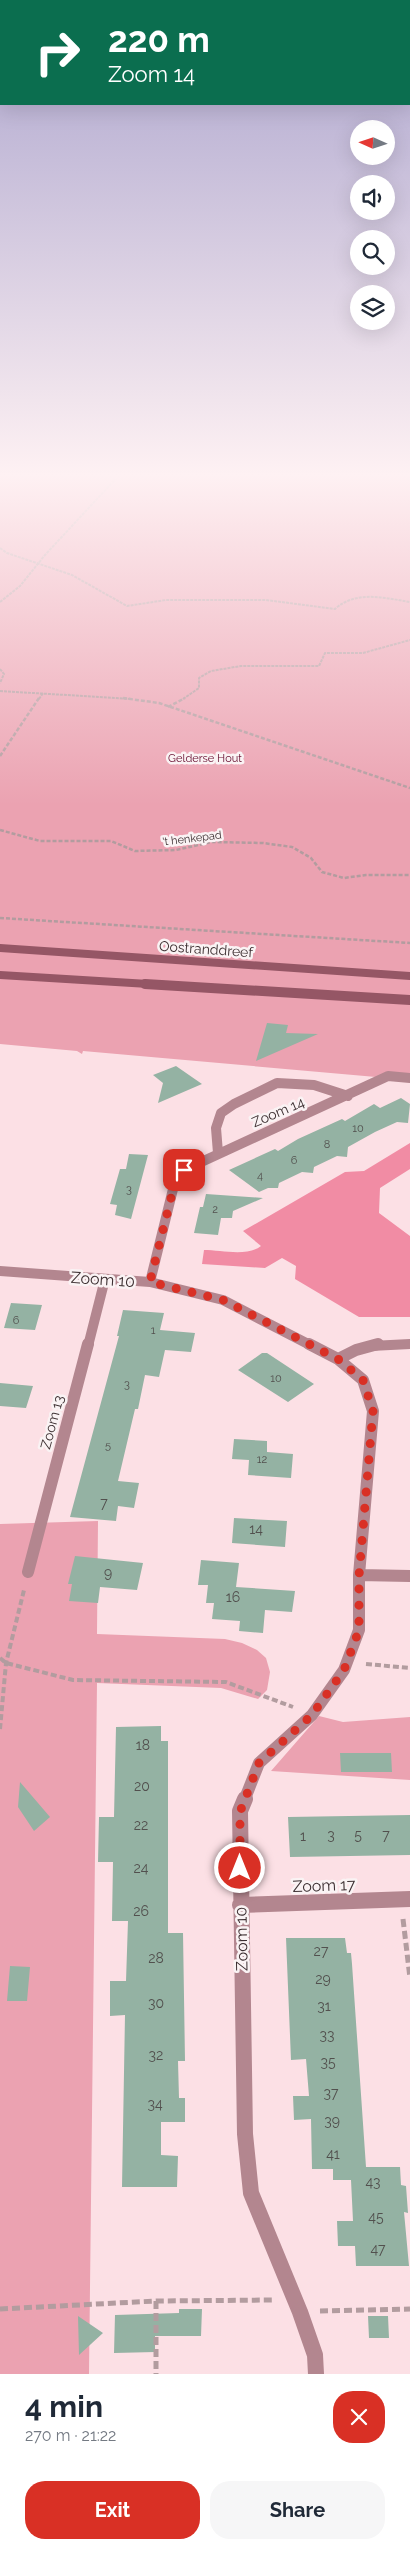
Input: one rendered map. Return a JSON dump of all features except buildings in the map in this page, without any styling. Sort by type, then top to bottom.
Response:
[{"type":"main road","name":"Oostranddreef","points":[[0,948],[410,976]]},
{"type":"main road","points":[[0,974],[410,1000]]},
{"type":"street","name":"Zoom 14","points":[[150,1282],[176,1177],[184,1170],[388,1076],[410,1078]]},
{"type":"street","name":"Zoom 14","points":[[218,1153],[216,1128],[221,1114],[234,1104],[278,1083],[314,1085],[348,1096]]},
{"type":"street","name":"Zoom 10","points":[[0,1271],[150,1282],[223,1300],[338,1359],[363,1380],[373,1411],[359,1576],[359,1630],[344,1670],[312,1715],[259,1763],[240,1812],[245,2134],[250,2193],[282,2264],[315,2355],[316,2374]]},
{"type":"street","name":"Zoom 13","points":[[28,1572],[105,1280]]},
{"type":"street","points":[[338,1359],[361,1346],[391,1342],[410,1344]]},
{"type":"street","points":[[359,1576],[410,1576]]},
{"type":"street","name":"Zoom 17","points":[[240,1905],[406,1899]]},
{"type":"path","points":[[0,602],[23,583]]},
{"type":"path","points":[[89,583],[117,602],[127,606],[166,600],[266,600],[335,609],[340,602],[352,598],[410,602]]},
{"type":"path","points":[[168,707],[178,703],[199,688],[199,678],[208,672],[241,667],[319,666],[326,653],[363,653],[398,645],[410,640]]},
{"type":"path","points":[[0,669],[4,674],[0,683]]},
{"type":"path","points":[[0,691],[136,699],[168,707],[410,788]]},
{"type":"path","points":[[0,756],[43,693]]},
{"type":"path","name":"'t henkepad","points":[[0,830],[40,841],[111,841],[135,851],[176,850],[212,842],[292,847],[311,858],[322,872],[344,878],[366,875],[410,875]]},
{"type":"path","name":"Oostranddreef","points":[[0,918],[410,943]]},
{"type":"path","points":[[0,1729],[6,1663],[28,1572]]},
{"type":"path","points":[[0,1658],[6,1663],[73,1680],[226,1682],[312,1715]]},
{"type":"path","points":[[347,1662],[410,1668]]},
{"type":"path","points":[[406,1899],[410,1978]]},
{"type":"path","points":[[156,2301],[156,2374]]},
{"type":"path","points":[[0,2309],[156,2301],[410,2309]]},
{"type":"green space","name":"Gelderse Hout","points":[[0,583],[410,583],[410,1080],[83,1051],[82,1054],[77,1051],[0,1044]]},
{"type":"green space","points":[[98,1521],[97,1634],[225,1639],[242,1643],[257,1650],[266,1658],[270,1672],[267,1690],[258,1699],[221,1688],[97,1683],[89,2374],[0,2374],[0,1524]]},
{"type":"green space","points":[[319,1716],[343,1722],[410,1717],[410,1780],[271,1771]]},
{"type":"shaded area","points":[[410,1143],[410,1169],[380,1188],[379,1213],[410,1236],[410,1317],[359,1317],[295,1279],[296,1266],[282,1258],[265,1268],[202,1264],[204,1250],[241,1252],[261,1246],[243,1231],[345,1172],[364,1171]]},
{"type":"route","points":[[184,1170],[176,1177],[150,1282],[223,1300],[338,1359],[363,1380],[373,1411],[359,1576],[359,1630],[344,1670],[312,1715],[259,1763],[240,1812],[240,1868]]}]
